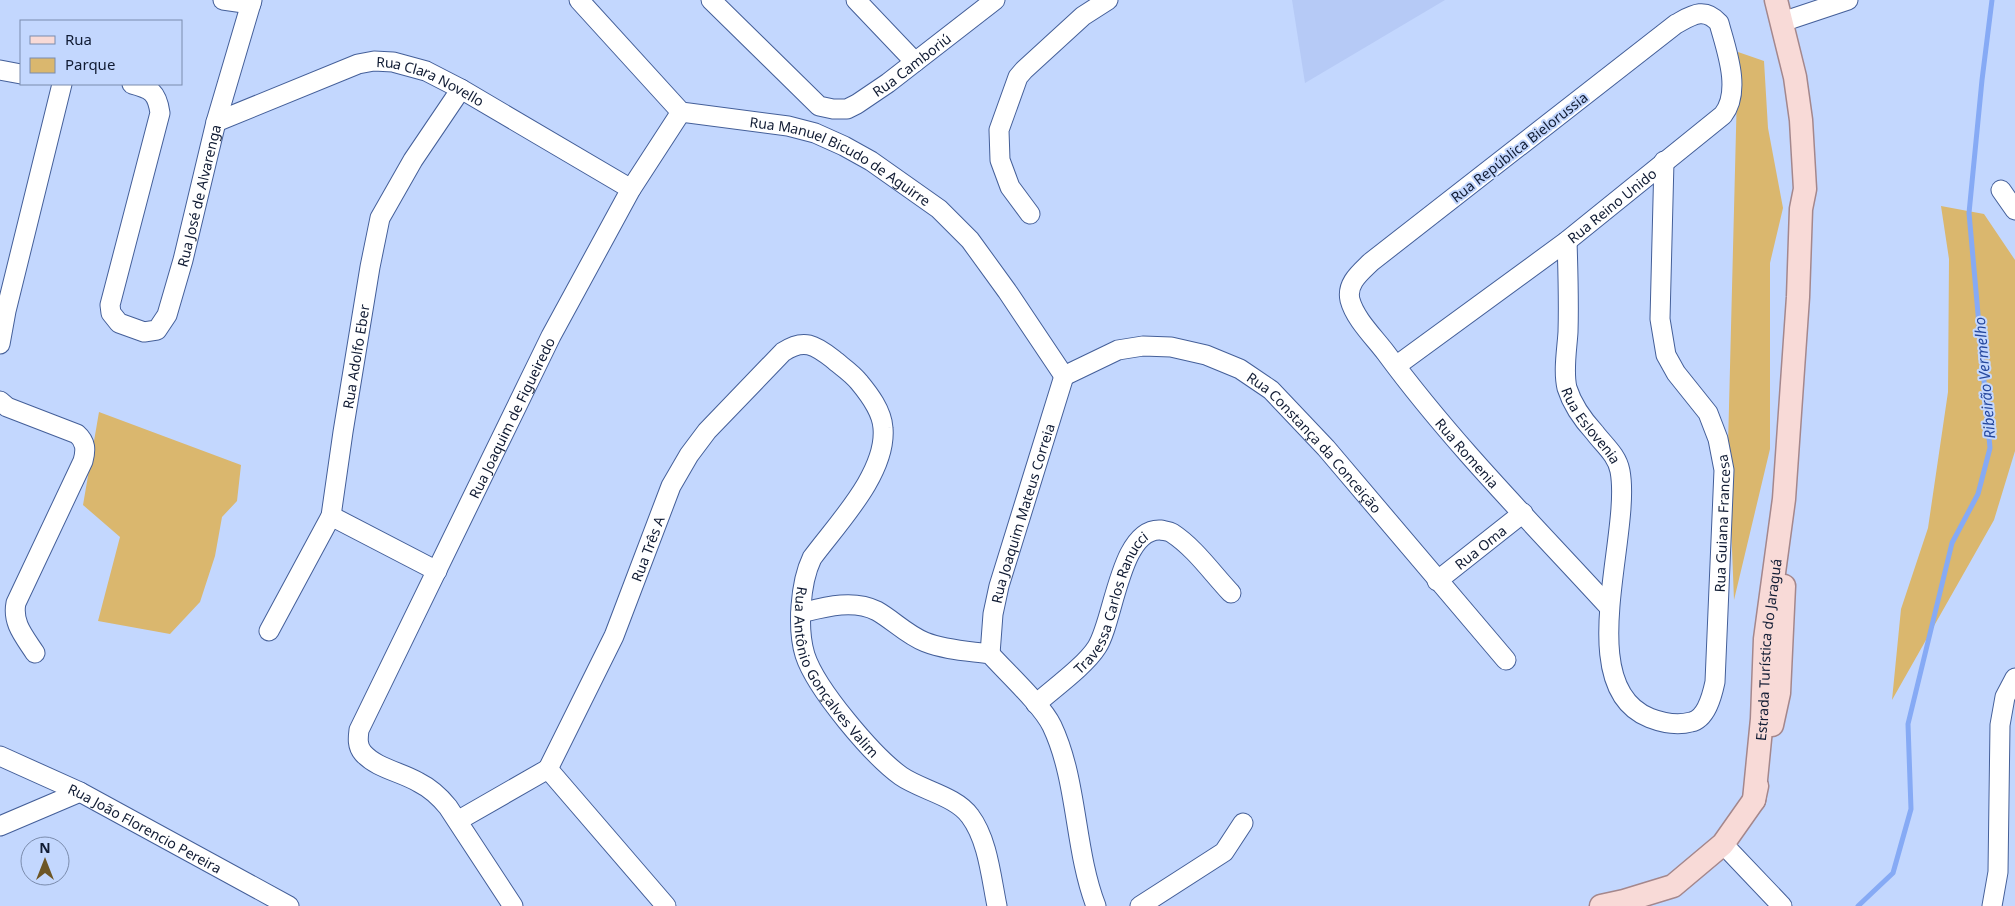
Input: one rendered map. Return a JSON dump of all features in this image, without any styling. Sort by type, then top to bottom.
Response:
[{"type":"main road","name":"Estrada Turística do Jaraguá","points":[[1762,0],[1782,85],[1796,189],[1801,209]]},
{"type":"main road","name":"Estrada Turística do Jaraguá","points":[[1601,906],[1673,886],[1723,844],[1754,800],[1762,719],[1765,640],[1784,499],[1798,297],[1801,209],[1805,189],[1801,120],[1794,77],[1776,0]]},
{"type":"street","points":[[222,0],[252,2]]},
{"type":"street","points":[[579,0],[681,112]]},
{"type":"street","name":"Rua Camboriú","points":[[711,0],[819,106],[833,109],[847,109],[888,83],[990,1]]},
{"type":"street","points":[[856,0],[915,62]]},
{"type":"street","points":[[1030,214],[1010,187],[1000,160],[999,130],[1018,77],[1083,16],[1108,0]]},
{"type":"street","points":[[1782,22],[1848,0]]},
{"type":"street","name":"Rua José de Alvarenga","points":[[135,85],[154,93],[158,100],[160,113],[110,305],[111,313],[120,323],[144,332],[157,330],[167,315],[183,260],[216,122],[252,2]]},
{"type":"street","name":"Rua Reino Unido","points":[[1396,366],[1567,241],[1723,115],[1729,108],[1732,79],[1718,23],[1713,16],[1705,13],[1693,15]]},
{"type":"street","name":"Rua República Bielorussia","points":[[1350,286],[1371,262],[1676,24],[1693,15]]},
{"type":"street","name":"Rua Clara Novello","points":[[216,122],[358,64],[393,62],[426,71],[461,89],[630,189]]},
{"type":"street","points":[[0,70],[20,74]]},
{"type":"street","points":[[0,344],[6,310],[62,85]]},
{"type":"street","name":"Rua Adolfo Eber","points":[[269,631],[332,516],[343,432],[370,267],[380,218],[413,160],[461,89]]},
{"type":"street","name":"Rua Joaquim de Figueiredo","points":[[458,820],[438,795],[419,782],[374,761],[362,752],[358,743],[359,730],[551,336],[630,189],[681,112]]},
{"type":"street","name":"Rua Manuel Bicudo de Aguirre","points":[[681,112],[788,126],[815,132],[871,162],[939,209],[970,240],[1008,291],[1064,376]]},
{"type":"street","name":"Rua Guiana Francesa","points":[[1609,607],[1609,652],[1613,679],[1624,698],[1638,713],[1660,722],[1678,724],[1693,722],[1701,716],[1711,698],[1715,682],[1724,470],[1718,440],[1708,413],[1676,372],[1666,355],[1660,319],[1664,161]]},
{"type":"street","points":[[2001,190],[2015,210]]},
{"type":"street","name":"Rua Eslovenia","points":[[1567,241],[1569,292],[1567,387],[1574,403],[1593,432],[1612,453],[1620,469],[1621,520],[1609,607]]},
{"type":"street","name":"Rua Romenia","points":[[1350,286],[1353,310],[1454,439],[1609,607]]},
{"type":"street","name":"Rua Antônio Gonçalves Valim","points":[[783,352],[792,346],[802,344],[820,348],[858,380],[877,407],[883,426],[883,442],[879,461],[869,482],[812,558],[806,571],[801,613],[804,654],[811,671],[840,712],[883,762],[903,777],[952,802],[969,814],[978,828],[986,852],[997,906]]},
{"type":"street","name":"Rua Constança da Conceição","points":[[1064,376],[1118,350],[1143,346],[1171,347],[1206,355],[1240,369],[1272,390],[1326,448],[1506,660]]},
{"type":"street","name":"Rua Três A","points":[[548,769],[614,636],[672,486],[689,455],[707,431],[783,352]]},
{"type":"street","name":"Rua Joaquim Mateus Correia","points":[[990,654],[993,614],[999,586],[1064,376]]},
{"type":"street","points":[[0,401],[7,408],[77,434],[84,442],[86,450],[83,461],[16,602],[14,613],[17,627],[35,653]]},
{"type":"street","name":"Rua Oma","points":[[1438,580],[1523,513]]},
{"type":"street","points":[[332,516],[437,571]]},
{"type":"street","name":"Travessa Carlos Ranucci","points":[[1036,704],[1087,659],[1097,647],[1104,632],[1124,565],[1141,537],[1150,532],[1170,531],[1183,541],[1231,593]]},
{"type":"street","points":[[801,613],[830,605],[856,605],[876,610],[925,642],[990,654],[1036,704],[1051,724],[1068,779],[1088,887],[1096,906]]},
{"type":"street","points":[[1992,906],[1998,872],[2000,725],[2005,696],[2015,678]]},
{"type":"street","name":"Rua João Florencio Pereira","points":[[0,756],[80,792],[289,906]]},
{"type":"street","points":[[513,906],[458,820],[548,769],[666,906]]},
{"type":"street","points":[[0,826],[80,792]]},
{"type":"street","points":[[1140,906],[1224,852],[1243,823]]},
{"type":"street","points":[[1723,844],[1782,906]]},
{"type":"shaded area","points":[[1292,0],[1445,0],[1305,83]]},
{"type":"green space","points":[[1738,52],[1764,61],[1768,128],[1783,208],[1770,263],[1770,449],[1734,600],[1728,446]]},
{"type":"green space","points":[[1941,206],[1984,214],[2015,260],[2015,451],[1994,520],[1892,700],[1901,609],[1928,528],[1948,392],[1949,259]]},
{"type":"green space","points":[[99,412],[241,465],[237,501],[222,517],[215,556],[200,602],[170,634],[98,621],[120,537],[83,505]]},
{"type":"waterway","name":"Ribeirão Vermelho","points":[[1858,906],[1893,873],[1911,809],[1908,724],[1952,543],[1978,494],[1990,448],[1969,213],[1992,0]]}]
